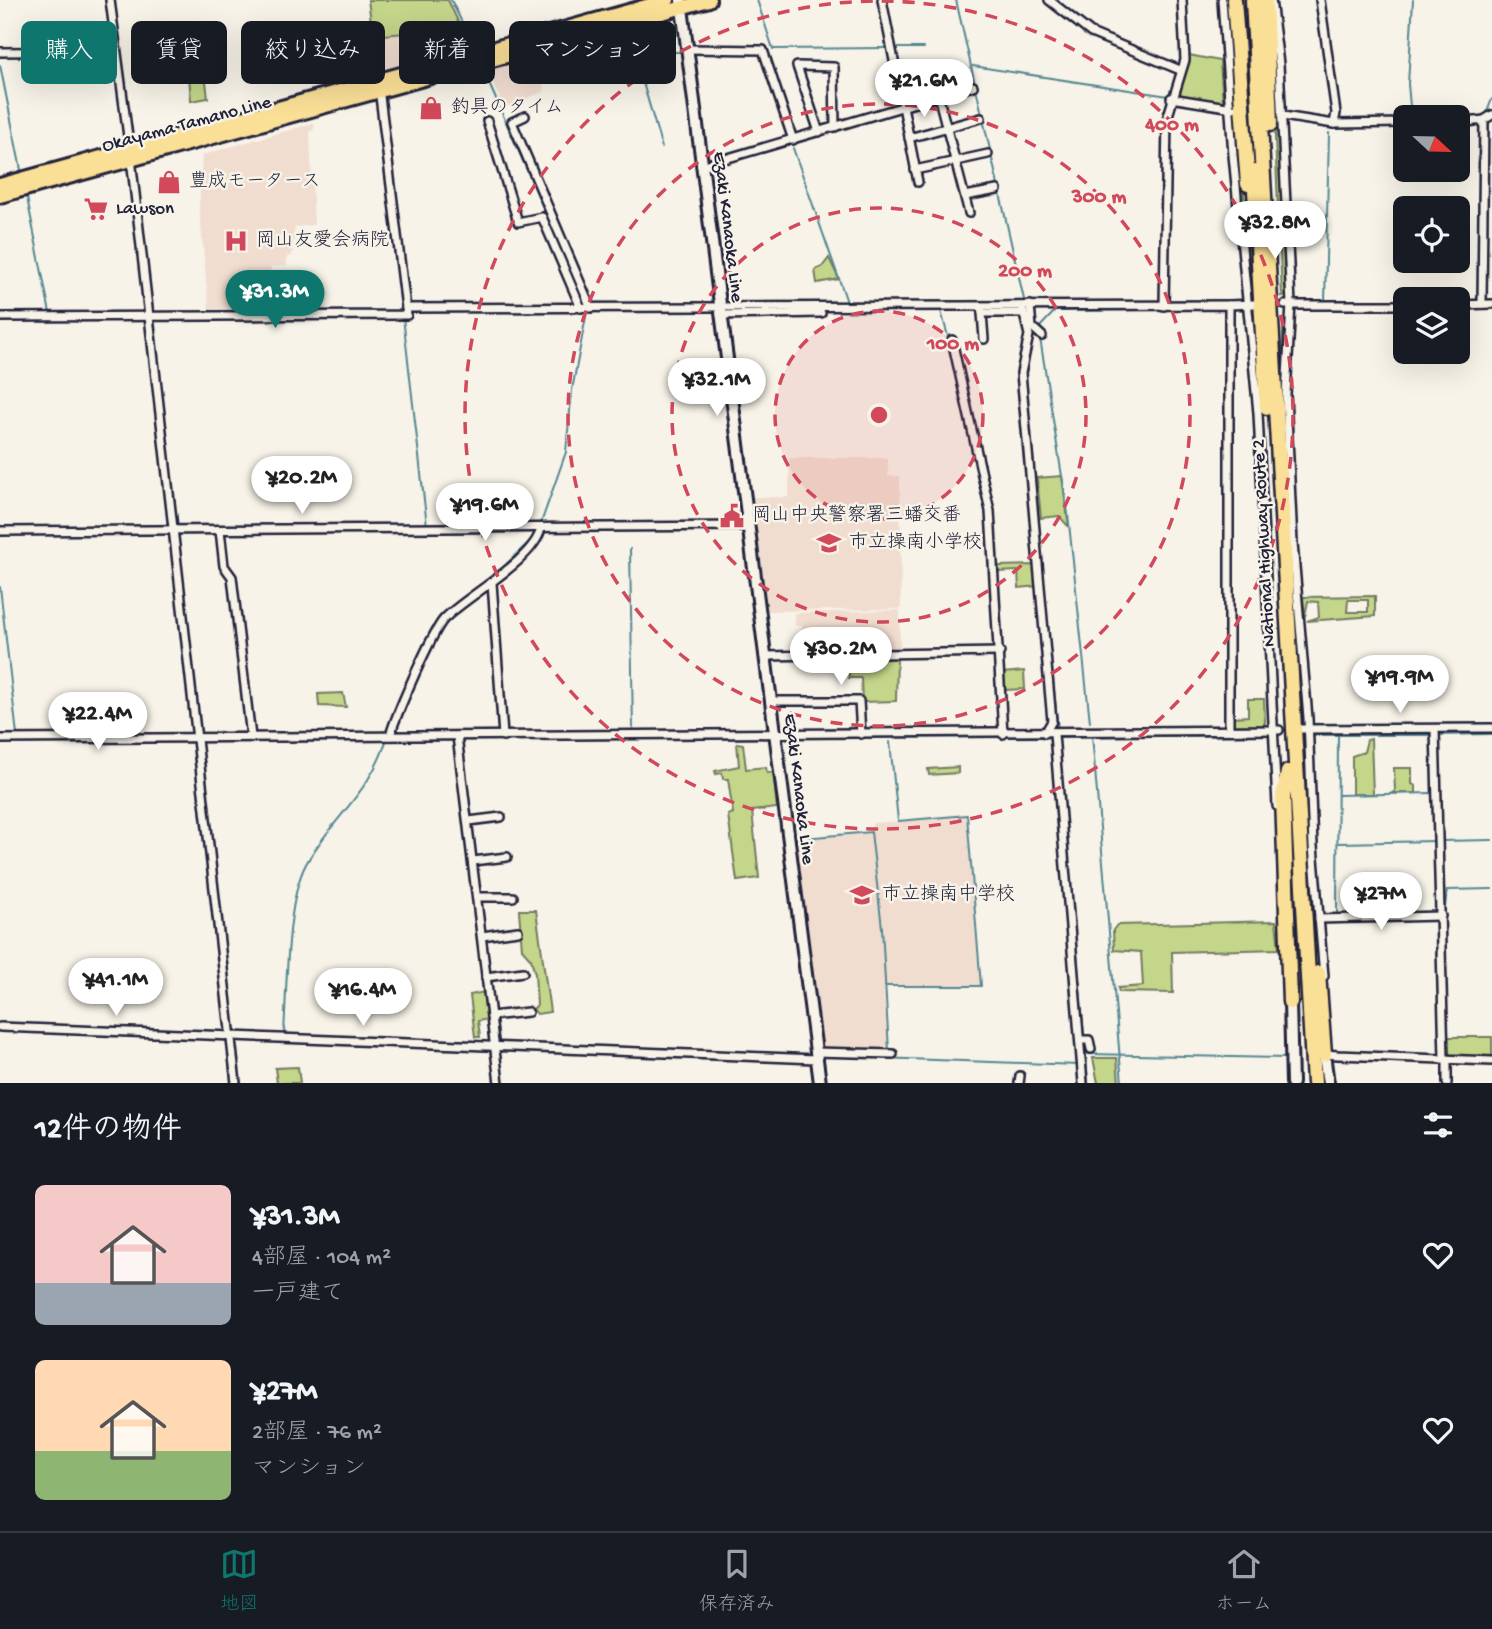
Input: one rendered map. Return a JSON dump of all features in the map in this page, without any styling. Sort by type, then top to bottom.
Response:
[{"type":"highway","points":[[1234,0],[1263,332]]},
{"type":"highway","name":"National Highway Route 2","points":[[1244,0],[1252,57],[1267,230],[1314,1083]]},
{"type":"highway","name":"National Highway Route 2","points":[[1253,0],[1252,57],[1263,332],[1305,1083]]},
{"type":"highway","points":[[1265,0],[1272,213],[1267,230]]},
{"type":"highway","points":[[1288,772],[1283,797],[1290,1002]]},
{"type":"highway","points":[[1300,815],[1314,928],[1324,1054]]},
{"type":"main road","name":"Okayama Tamano Line","points":[[379,86],[667,0]]},
{"type":"main road","name":"Okayama Tamano Line","points":[[0,196],[130,155],[379,86],[682,4],[709,0]]},
{"type":"main road","name":"Ezaki Kanaoka Line","points":[[682,4],[719,311],[820,1083]]},
{"type":"main road","name":"Okayama Tamano Line","points":[[0,185],[130,155]]},
{"type":"main road","points":[[1290,1002],[1292,1083]]},
{"type":"main road","points":[[1324,1054],[1328,1083]]},
{"type":"street","points":[[110,0],[112,21]]},
{"type":"street","points":[[882,0],[918,182]]},
{"type":"street","points":[[1049,0],[1091,33],[1181,70]]},
{"type":"street","points":[[1164,306],[1166,135],[1171,98],[1185,57],[1182,0]]},
{"type":"street","points":[[1222,0],[1227,88],[1233,108],[1250,304],[1262,480],[1276,730],[1282,938],[1290,1002]]},
{"type":"street","points":[[1271,0],[1283,116],[1288,304],[1287,408],[1293,543],[1324,986],[1324,1054],[1492,1061]]},
{"type":"street","points":[[1321,0],[1336,113],[1334,124]]},
{"type":"street","points":[[1227,88],[1228,47],[1236,32]]},
{"type":"street","points":[[687,49],[763,50],[793,140]]},
{"type":"street","points":[[0,52],[21,52]]},
{"type":"street","points":[[117,58],[236,1083]]},
{"type":"street","points":[[819,132],[797,66],[834,67],[835,127]]},
{"type":"street","points":[[379,86],[405,313]]},
{"type":"street","points":[[701,166],[973,86]]},
{"type":"street","points":[[938,95],[968,212]]},
{"type":"street","points":[[1171,98],[1233,108]]},
{"type":"street","points":[[1482,304],[1488,118],[1492,109]]},
{"type":"street","points":[[1273,113],[1334,124],[1393,123]]},
{"type":"street","points":[[525,116],[512,122],[586,308]]},
{"type":"street","points":[[909,138],[981,118]]},
{"type":"street","points":[[1470,121],[1488,118]]},
{"type":"street","points":[[487,121],[518,222],[542,216],[586,308]]},
{"type":"street","points":[[915,170],[988,153]]},
{"type":"street","points":[[965,196],[997,190]]},
{"type":"street","points":[[719,311],[1164,306],[1229,308],[1250,304]]},
{"type":"street","points":[[1288,304],[1393,305]]},
{"type":"street","points":[[1470,304],[1492,304]]},
{"type":"street","points":[[0,317],[148,317],[586,308],[821,313]]},
{"type":"street","points":[[1024,308],[1032,327],[1038,332]]},
{"type":"street","points":[[1024,308],[1029,335],[1021,373],[1053,735],[1084,1040],[1083,1083]]},
{"type":"street","points":[[1229,308],[1229,730]]},
{"type":"street","points":[[981,310],[984,339]]},
{"type":"street","points":[[952,340],[990,511],[1003,733]]},
{"type":"street","points":[[0,531],[747,526]]},
{"type":"street","points":[[388,736],[439,626],[492,583],[540,536],[540,528]]},
{"type":"street","points":[[220,530],[224,566],[232,577],[251,737]]},
{"type":"street","points":[[492,583],[503,736]]},
{"type":"street","points":[[764,656],[1000,652]]},
{"type":"street","points":[[769,701],[859,701],[861,733]]},
{"type":"street","points":[[1305,729],[1436,732],[1492,728]]},
{"type":"street","points":[[0,739],[388,736],[457,739],[503,736],[861,733],[1053,735],[1276,730]]},
{"type":"street","points":[[1436,732],[1447,1083]]},
{"type":"street","points":[[457,739],[499,1083]]},
{"type":"street","points":[[469,821],[501,817]]},
{"type":"street","points":[[473,861],[508,857]]},
{"type":"street","points":[[477,897],[513,897]]},
{"type":"street","points":[[1319,919],[1441,916]]},
{"type":"street","points":[[482,936],[518,931]]},
{"type":"street","points":[[486,977],[523,972]]},
{"type":"street","points":[[491,1016],[528,1012]]},
{"type":"street","points":[[0,1027],[230,1033],[816,1056],[892,1054]]},
{"type":"street","points":[[1084,1040],[1091,1049]]},
{"type":"shaded area","points":[[399,35],[399,65],[385,69],[385,36]]},
{"type":"shaded area","points":[[509,64],[509,84],[543,84],[545,91],[504,108],[493,84],[495,68]]},
{"type":"shaded area","points":[[314,123],[314,130],[310,132],[314,225],[295,227],[292,256],[287,257],[287,266],[271,267],[271,283],[267,285],[268,308],[209,309],[199,207],[202,155]]},
{"type":"shaded area","points":[[789,458],[888,458],[888,476],[900,476],[901,609],[765,611],[760,548],[756,546],[747,497],[789,497]]},
{"type":"shaded area","points":[[900,610],[900,651],[803,652],[802,626],[795,626],[794,613]]},
{"type":"shaded area","points":[[966,816],[980,985],[884,985],[888,1053],[822,1050],[818,1047],[791,841],[871,832],[872,823]]},
{"type":"green space","points":[[368,0],[448,0],[458,21],[399,21],[399,34],[385,35],[385,21],[371,21]]},
{"type":"green space","points":[[1189,55],[1220,61],[1223,103],[1176,96]]},
{"type":"green space","points":[[190,84],[206,84],[208,98],[191,101]]},
{"type":"green space","points":[[1237,111],[1253,296],[1247,296],[1232,112]]},
{"type":"green space","points":[[1274,115],[1281,118],[1289,295],[1282,296]]},
{"type":"green space","points":[[829,258],[839,279],[817,283],[815,270],[822,267]]},
{"type":"green space","points":[[1283,321],[1289,321],[1283,392]]},
{"type":"green space","points":[[1062,476],[1069,527],[1059,516],[1041,518],[1037,478]]},
{"type":"green space","points":[[1036,565],[1038,586],[1019,588],[1018,571],[997,572],[999,566]]},
{"type":"green space","points":[[1375,596],[1375,616],[1307,621],[1319,617],[1318,602],[1308,601],[1305,616],[1303,597]],"holes":[[[1348,600],[1368,600],[1368,612],[1347,612]]]},
{"type":"green space","points":[[897,657],[896,701],[862,702],[861,678],[849,678],[848,659]]},
{"type":"green space","points":[[1024,671],[1025,689],[1004,690],[1003,673]]},
{"type":"green space","points":[[343,693],[346,707],[319,706],[318,694]]},
{"type":"green space","points":[[1248,699],[1264,699],[1265,723],[1261,726],[1232,726],[1232,717],[1248,716]]},
{"type":"green space","points":[[1371,739],[1373,794],[1352,794],[1352,756],[1364,752],[1367,740]]},
{"type":"green space","points":[[737,743],[743,744],[746,769],[766,767],[767,773],[773,772],[777,808],[752,811],[759,878],[737,881],[728,815],[733,813],[728,779],[723,779],[722,773],[716,774],[715,771],[739,766]]},
{"type":"green space","points":[[958,767],[958,773],[929,775],[928,769]]},
{"type":"green space","points":[[1394,768],[1412,768],[1412,784],[1416,786],[1416,793],[1392,793],[1395,791]]},
{"type":"green space","points":[[519,910],[536,910],[550,1012],[537,1014],[533,1009],[537,1005],[535,974],[531,959],[522,949]]},
{"type":"green space","points":[[1276,921],[1279,949],[1172,952],[1173,993],[1119,992],[1118,988],[1143,986],[1141,952],[1114,950],[1113,930],[1117,925]]},
{"type":"green space","points":[[485,992],[488,1019],[478,1021],[480,1037],[475,1037],[470,995]]},
{"type":"green space","points":[[1448,1037],[1492,1037],[1492,1059],[1448,1058]]},
{"type":"green space","points":[[1093,1058],[1117,1058],[1119,1083],[1098,1083]]},
{"type":"green space","points":[[298,1067],[300,1083],[277,1083],[275,1068]]},
{"type":"waterway","points":[[451,0],[461,21]]},
{"type":"waterway","points":[[757,0],[773,49],[887,48]]},
{"type":"waterway","points":[[956,0],[1025,304]]},
{"type":"waterway","points":[[1410,105],[1408,84],[1413,0]]},
{"type":"waterway","points":[[894,48],[924,48]]},
{"type":"waterway","points":[[662,148],[634,52],[680,52]]},
{"type":"waterway","points":[[760,53],[766,71]]},
{"type":"waterway","points":[[1324,53],[1330,96]]},
{"type":"waterway","points":[[0,65],[21,170]]},
{"type":"waterway","points":[[973,66],[1168,96]]},
{"type":"waterway","points":[[489,84],[586,305]]},
{"type":"waterway","points":[[1485,117],[1492,99]]},
{"type":"waterway","points":[[1487,193],[1488,122]]},
{"type":"waterway","points":[[1325,302],[1329,133]]},
{"type":"waterway","points":[[793,148],[847,302]]},
{"type":"waterway","points":[[27,198],[50,313]]},
{"type":"waterway","points":[[1476,308],[1492,308]]},
{"type":"waterway","points":[[1038,329],[1055,311],[1227,309]]},
{"type":"waterway","points":[[1233,309],[1239,309]]},
{"type":"waterway","points":[[1296,310],[1393,309]]},
{"type":"waterway","points":[[824,311],[980,310]]},
{"type":"waterway","points":[[410,312],[586,311]]},
{"type":"waterway","points":[[541,523],[566,452],[572,390],[587,311]]},
{"type":"waterway","points":[[592,311],[713,311]]},
{"type":"waterway","points":[[941,311],[949,340]]},
{"type":"waterway","points":[[0,313],[84,313]]},
{"type":"waterway","points":[[403,317],[427,526]]},
{"type":"waterway","points":[[145,320],[169,528]]},
{"type":"waterway","points":[[1040,338],[1068,514],[1090,722]]},
{"type":"waterway","points":[[1038,526],[1058,730]]},
{"type":"waterway","points":[[169,534],[190,706]]},
{"type":"waterway","points":[[495,575],[534,537]]},
{"type":"waterway","points":[[630,549],[633,732]]},
{"type":"waterway","points":[[0,587],[17,735]]},
{"type":"waterway","points":[[1437,735],[1492,734]]},
{"type":"waterway","points":[[1058,735],[1084,1037]]},
{"type":"waterway","points":[[1092,735],[1122,1083]]},
{"type":"waterway","points":[[1060,737],[1265,735]]},
{"type":"waterway","points":[[1315,735],[1431,735]]},
{"type":"waterway","points":[[1337,916],[1338,735]]},
{"type":"waterway","points":[[782,738],[1051,737]]},
{"type":"waterway","points":[[284,1033],[291,922],[299,880],[316,848],[371,775],[387,738]]},
{"type":"waterway","points":[[462,740],[769,738]]},
{"type":"waterway","points":[[0,743],[193,740]]},
{"type":"waterway","points":[[206,742],[456,740]]},
{"type":"waterway","points":[[885,986],[981,986],[967,815],[898,821],[890,742]]},
{"type":"waterway","points":[[1338,795],[1433,793]]},
{"type":"waterway","points":[[793,839],[871,832],[882,928],[889,1051]]},
{"type":"waterway","points":[[1441,841],[1492,840]]},
{"type":"waterway","points":[[1339,843],[1435,841]]},
{"type":"waterway","points":[[1444,916],[1447,890],[1492,889]]},
{"type":"waterway","points":[[0,1023],[227,1032]]},
{"type":"waterway","points":[[232,1032],[493,1043]]},
{"type":"waterway","points":[[1085,1042],[1088,1083]]},
{"type":"waterway","points":[[498,1043],[671,1050]]},
{"type":"waterway","points":[[1088,1054],[1285,1058]]},
{"type":"waterway","points":[[823,1056],[1079,1065]]},
{"type":"waterway","points":[[1330,1059],[1428,1062]]},
{"type":"place","name":"釣具のタイム","points":[[431,108]]},
{"type":"place","name":"豊成モータース","points":[[169,182]]},
{"type":"place","name":"Lawson","points":[[96,209]]},
{"type":"place","name":"岡山友愛会病院","points":[[236,241]]},
{"type":"place","name":"岡山中央警察署三蟠交番","points":[[732,516]]},
{"type":"place","name":"市立操南小学校","points":[[829,543]]},
{"type":"place","name":"市立操南中学校","points":[[862,895]]}]
